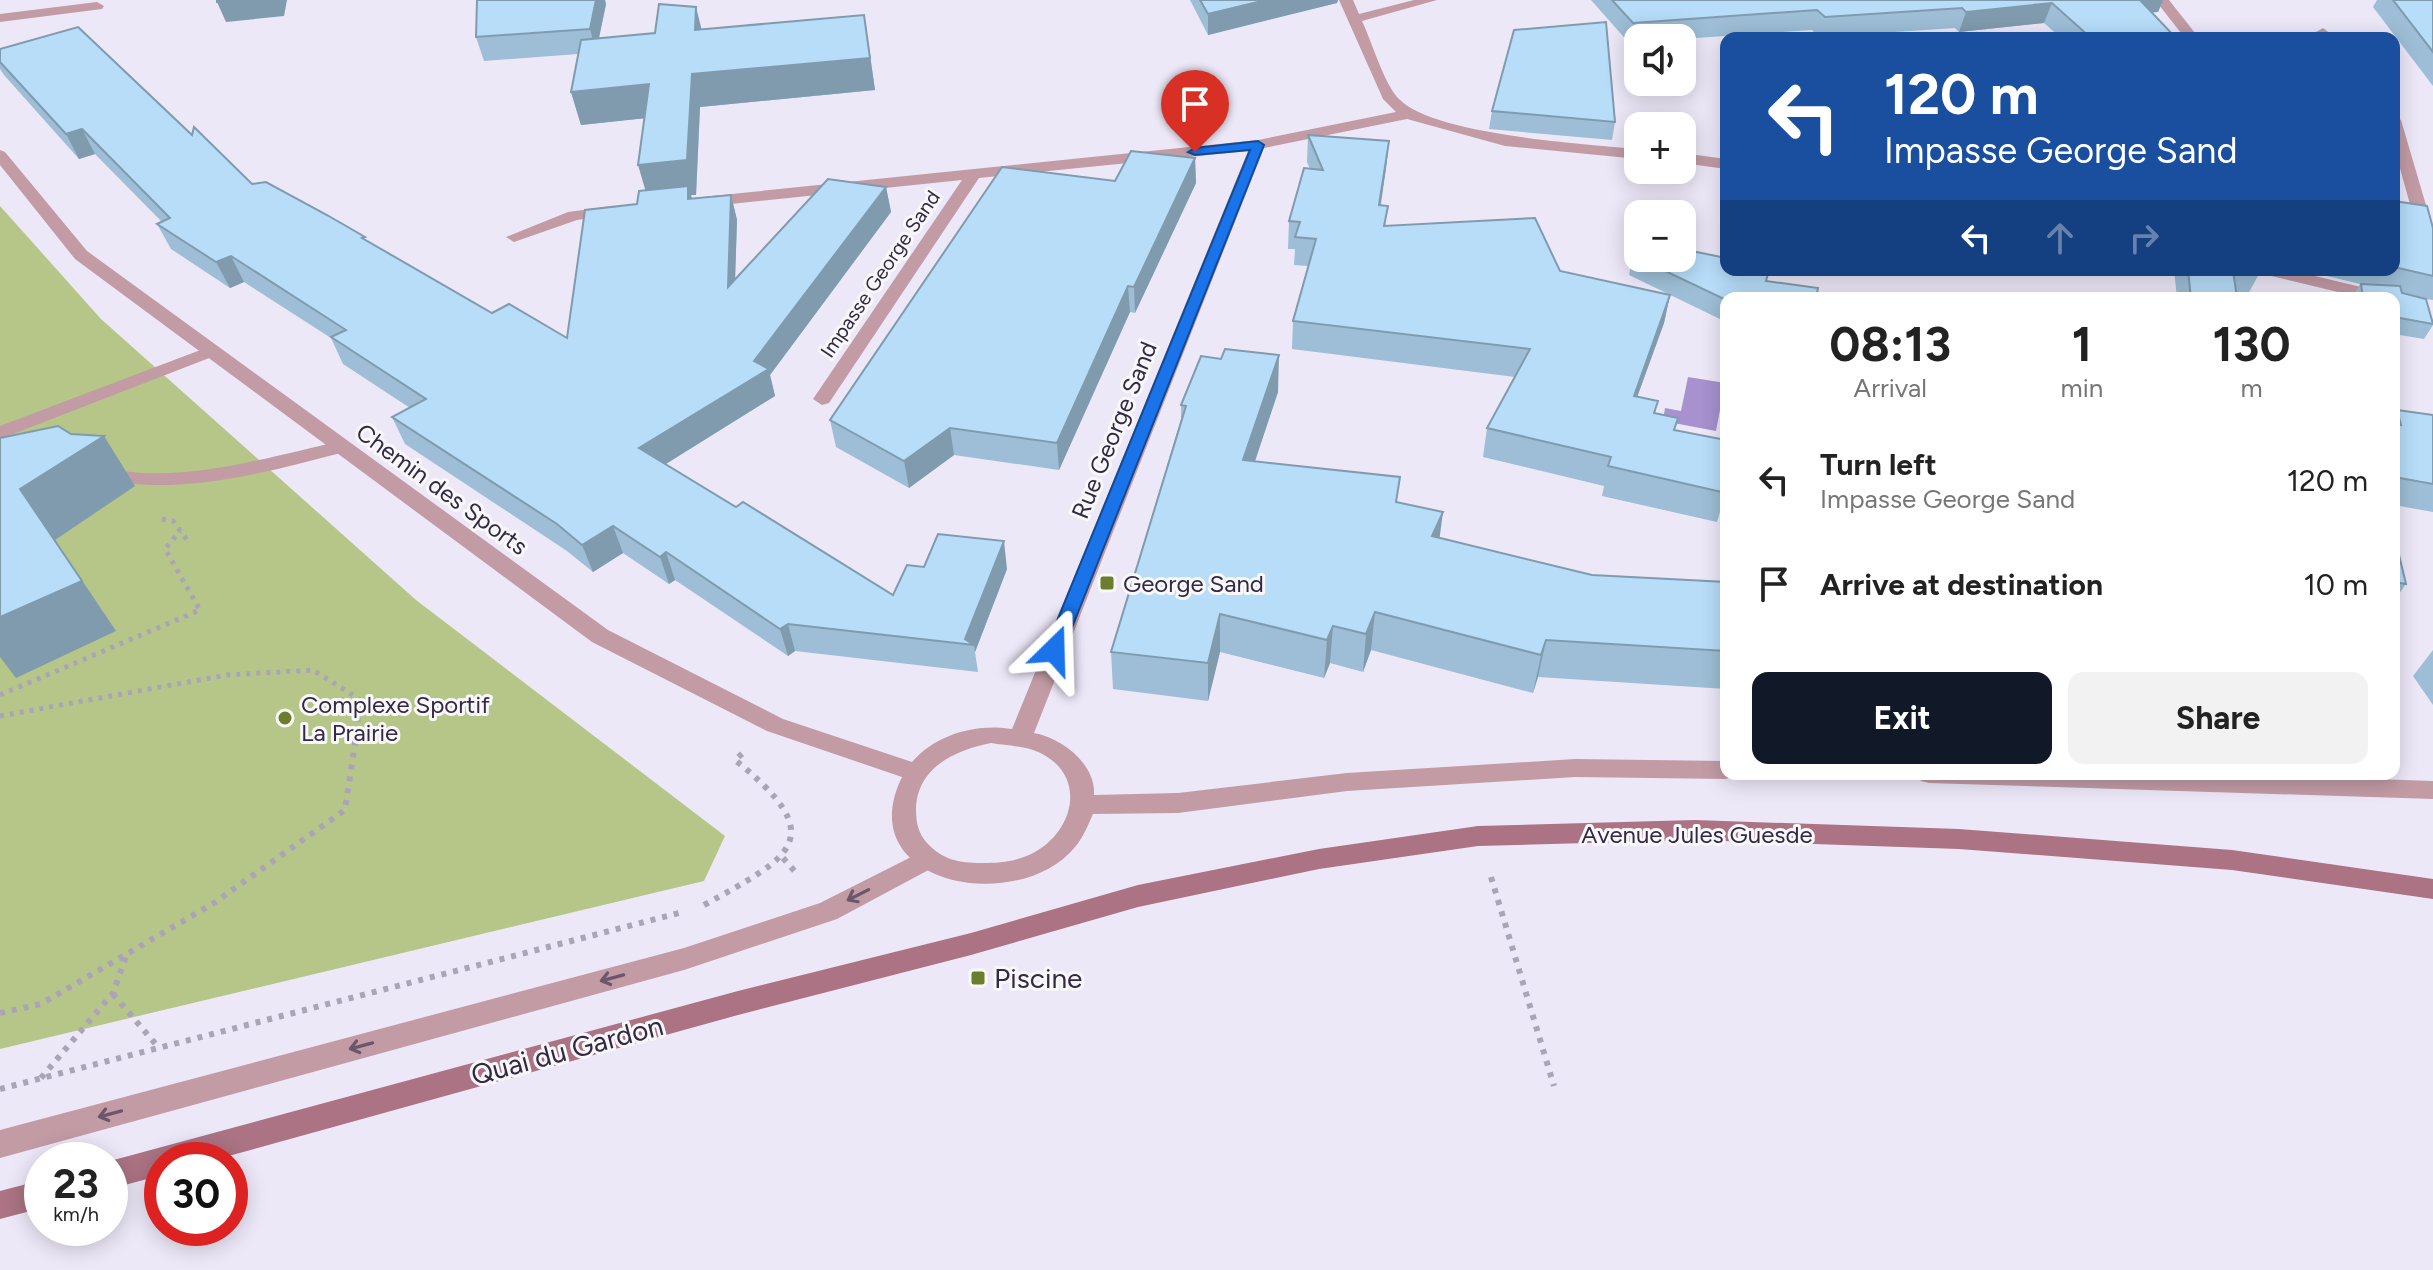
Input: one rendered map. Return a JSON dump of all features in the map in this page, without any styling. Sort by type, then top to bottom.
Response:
[{"type":"main road","name":"Avenue Jules Guesde","points":[[971,944],[1138,896],[1319,859],[1478,836],[1695,830],[1974,840],[2232,860],[2433,889]]},
{"type":"main road","name":"Quai du Gardon","points":[[229,1142],[738,1003],[971,944]]},
{"type":"main road","points":[[0,1205],[24,1199]]},
{"type":"street","points":[[1346,0],[1390,99],[1407,114],[1505,141],[1624,153]]},
{"type":"street","points":[[1355,19],[1430,0]]},
{"type":"street","points":[[2162,0],[2187,32]]},
{"type":"street","points":[[0,18],[97,6]]},
{"type":"street","name":"Impasse George Sand","points":[[682,204],[1258,145],[1407,114]]},
{"type":"street","points":[[2400,141],[2433,258]]},
{"type":"street","name":"Rue George Sand","points":[[1021,735],[1258,145]]},
{"type":"street","name":"Chemin des Sports","points":[[0,155],[81,255],[600,636],[775,725],[915,772]]},
{"type":"street","points":[[1696,160],[1720,163]]},
{"type":"street","name":"Impasse George Sand","points":[[822,399],[974,174]]},
{"type":"street","points":[[514,237],[574,215],[636,209]]},
{"type":"street","points":[[2294,276],[2359,292]]},
{"type":"street","points":[[0,433],[211,351]]},
{"type":"street","points":[[88,464],[110,477],[164,479],[341,447]]},
{"type":"street","points":[[991,734],[1021,735],[1043,741],[1062,752],[1076,767],[1083,785],[1085,805],[1077,827],[1061,847],[1038,863],[1010,873],[980,876],[952,871],[927,859],[910,840],[902,818],[904,794],[915,772],[936,753],[962,740],[991,734]]},
{"type":"street","points":[[1085,805],[1178,803],[1347,782],[1575,768],[1720,770]]},
{"type":"street","points":[[2191,780],[2433,790]]},
{"type":"street","points":[[0,1144],[684,959],[828,911],[927,859]]},
{"type":"path","points":[[0,695],[200,610],[165,549],[180,531]]},
{"type":"path","points":[[0,716],[227,675],[313,670],[359,699],[357,743],[345,810],[214,903],[41,1004],[0,1013]]},
{"type":"path","points":[[702,907],[783,858],[787,849],[792,822],[774,791],[735,760],[775,725]]},
{"type":"path","points":[[1491,880],[1554,1086]]},
{"type":"path","points":[[0,1089],[686,911]]},
{"type":"path","points":[[40,1078],[113,993],[127,954]]},
{"type":"path","points":[[113,993],[159,1048]]},
{"type":"green space","name":"Complexe Sportif La Prairie","points":[[0,206],[101,319],[416,600],[725,836],[704,881],[0,1049]]},
{"type":"shaded area","points":[[1688,377],[1720,382],[1716,431],[1663,421],[1665,408],[1681,411]]},
{"type":"building","points":[[477,0],[596,0],[590,29],[476,37]]},
{"type":"building","points":[[1200,0],[1266,0],[1208,14]]},
{"type":"building","points":[[1612,0],[2140,0],[2170,32],[2084,32],[2052,3],[1966,12],[1962,8],[1825,17],[1817,10],[1633,23]]},
{"type":"building","points":[[2393,0],[2433,0],[2433,52]]},
{"type":"building","points":[[659,4],[696,7],[695,30],[864,15],[870,58],[692,74],[687,160],[638,165],[649,84],[571,92],[581,40],[655,33]]},
{"type":"building","points":[[1606,22],[1615,122],[1492,111],[1514,30]]},
{"type":"building","points":[[78,27],[192,135],[194,127],[252,184],[266,182],[492,313],[509,304],[567,338],[585,210],[637,204],[639,191],[688,186],[688,199],[731,195],[728,287],[828,179],[886,187],[754,361],[769,369],[639,448],[736,507],[743,502],[893,595],[907,565],[924,567],[938,534],[1004,541],[965,639],[974,645],[788,624],[780,629],[666,552],[660,557],[613,526],[582,545],[557,524],[392,417],[426,399],[331,337],[346,330],[231,256],[216,262],[157,224],[170,218],[82,129],[66,134],[0,62],[0,49]]},
{"type":"building","points":[[1308,135],[1389,141],[1379,205],[1388,206],[1384,226],[1535,218],[1560,271],[1670,295],[1634,396],[1658,401],[1654,413],[1678,418],[1674,430],[1720,439],[1720,492],[1608,466],[1611,457],[1487,428],[1530,349],[1293,321],[1316,239],[1295,237],[1300,222],[1289,221],[1304,168],[1323,170]]},
{"type":"building","points":[[1131,151],[1195,158],[1134,287],[1128,286],[1057,443],[950,428],[904,461],[830,420],[1002,167],[1115,181]]},
{"type":"building","points":[[2400,202],[2427,206],[2433,228],[2433,276],[2400,268]]},
{"type":"building","points":[[1696,252],[1720,257],[1720,276],[1767,276],[1766,281],[1818,288],[1817,292],[1720,292],[1720,297],[1667,272],[1696,272]]},
{"type":"building","points":[[2189,276],[2234,276],[2236,292],[2190,292]]},
{"type":"building","points":[[2361,284],[2400,286],[2402,293],[2426,299],[2433,324],[2400,318],[2400,292],[2362,292]]},
{"type":"building","points":[[1225,349],[1279,355],[1243,460],[1400,477],[1396,502],[1443,512],[1432,536],[1592,575],[1720,582],[1720,651],[1546,640],[1541,655],[1375,612],[1366,634],[1333,626],[1327,640],[1220,614],[1208,663],[1111,652],[1186,406],[1181,405],[1201,356],[1221,359]]},
{"type":"building","points":[[2400,410],[2433,415],[2433,484],[2400,478]]},
{"type":"building","points":[[58,426],[71,434],[104,436],[20,489],[82,581],[0,617],[0,438]]},
{"type":"building","points":[[2400,559],[2406,584],[2400,583]]},
{"type":"place","name":"George Sand","points":[[1107,583]]},
{"type":"place","name":"Complexe Sportif La Prairie","points":[[285,718]]},
{"type":"place","name":"Piscine","points":[[978,978]]},
{"type":"route","points":[[1054,650],[1258,145],[1195,152]]}]
